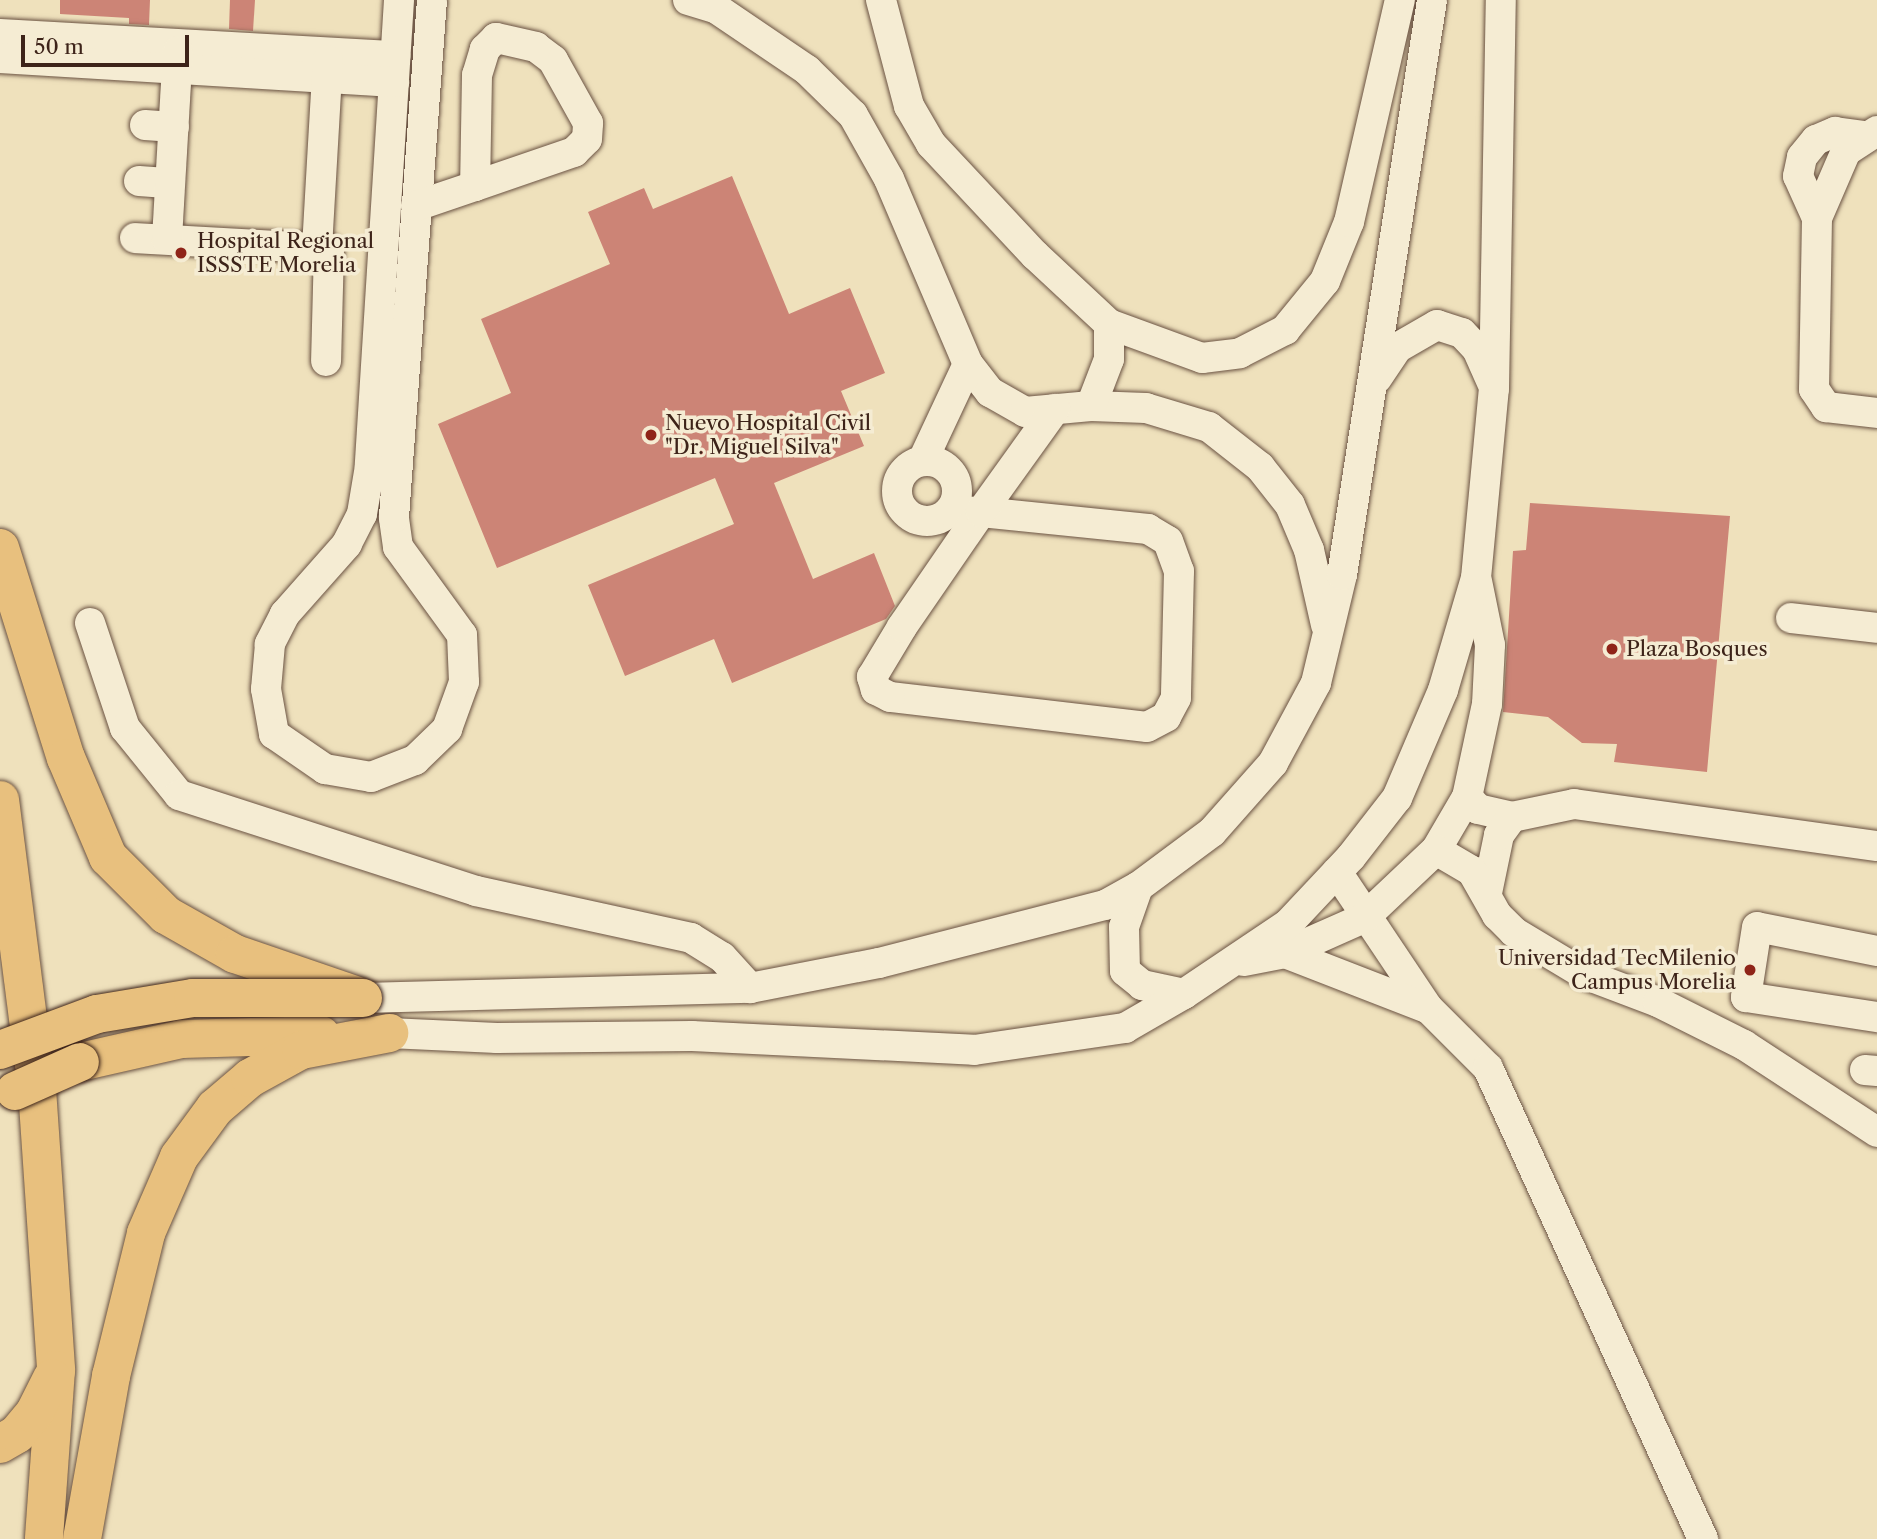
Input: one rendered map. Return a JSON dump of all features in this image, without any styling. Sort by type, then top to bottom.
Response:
[{"type":"highway","points":[[0,548],[66,758],[108,857],[166,915],[234,954],[363,998]]},
{"type":"highway","points":[[0,800],[37,1088],[56,1370],[44,1539]]},
{"type":"highway","points":[[0,1050],[97,1014],[193,998],[363,998]]},
{"type":"highway","points":[[8,1095],[80,1062],[181,1039],[389,1033]]},
{"type":"highway","points":[[82,1539],[111,1377],[146,1233],[179,1157],[215,1108],[250,1079],[301,1050],[389,1033]]},
{"type":"highway","points":[[0,1444],[17,1434],[34,1413],[56,1370]]},
{"type":"street","points":[[399,0],[370,466],[362,514],[347,544],[285,614],[270,644],[265,689],[274,734],[325,769],[370,777],[415,760],[446,729],[464,682],[462,635],[397,547],[394,517],[432,0]]},
{"type":"street","points":[[688,0],[715,4],[807,70],[853,115],[889,179],[968,364],[990,392],[1025,412],[1091,406],[1146,408],[1209,427],[1260,467],[1290,505],[1308,550],[1328,637]]},
{"type":"street","points":[[886,5],[909,106],[932,144],[1035,255],[1109,324],[1202,358],[1240,353],[1285,330],[1325,281],[1349,222],[1400,0]]},
{"type":"street","points":[[363,998],[750,988],[879,962],[1105,905],[1138,887],[1212,832],[1273,763],[1316,682],[1328,637],[1374,382],[1432,0]]},
{"type":"street","points":[[389,1033],[498,1038],[692,1036],[975,1050],[1125,1028],[1184,994],[1289,924],[1337,872],[1396,798],[1443,690],[1476,578],[1494,389],[1501,0]]},
{"type":"street","points":[[0,34],[50,50]]},
{"type":"street","points":[[416,206],[475,186],[574,152],[587,139],[589,123],[553,60],[536,47],[496,38],[485,49],[477,75],[475,186]]},
{"type":"street","points":[[0,58],[50,50],[395,69]]},
{"type":"street","points":[[167,239],[170,183],[160,126],[177,57]]},
{"type":"street","points":[[317,248],[328,66]]},
{"type":"street","points":[[1870,133],[1835,132],[1816,140],[1802,157],[1798,176],[1817,218],[1814,389],[1826,407],[1877,413]]},
{"type":"street","points":[[139,181],[170,183]]},
{"type":"street","points":[[135,238],[329,249],[326,361]]},
{"type":"street","points":[[1091,406],[1109,359],[1109,324]]},
{"type":"street","points":[[1374,382],[1397,348],[1437,325],[1462,333],[1470,341],[1494,389]]},
{"type":"street","points":[[923,460],[968,364]]},
{"type":"street","points":[[941,516],[958,492],[951,471],[933,460],[913,464],[899,480],[898,500],[911,517],[941,516],[981,512],[1148,529],[1168,541],[1178,571],[1176,698],[1166,718],[1147,727],[890,697],[876,690],[872,677],[902,627],[981,512],[1055,409]]},
{"type":"street","points":[[941,516],[953,555]]},
{"type":"street","points":[[1230,964],[1285,953],[1364,918],[1436,850],[1467,797],[1487,704],[1490,645],[1476,578]]},
{"type":"street","points":[[1791,618],[1877,628]]},
{"type":"street","points":[[90,623],[125,728],[179,794],[476,891],[691,938],[722,957],[750,988]]},
{"type":"street","points":[[1467,797],[1478,809],[1512,817],[1574,804],[1877,846]]},
{"type":"street","points":[[1486,893],[1499,835],[1512,817]]},
{"type":"street","points":[[1436,850],[1472,871],[1497,915],[1527,940],[1584,974],[1658,1002],[1744,1045],[1877,1132]]},
{"type":"street","points":[[1337,872],[1364,918],[1427,1008],[1488,1068],[1703,1539]]},
{"type":"street","points":[[1138,887],[1124,927],[1125,971],[1143,985],[1184,994]]},
{"type":"street","points":[[1877,951],[1756,928],[1746,997],[1877,1017]]},
{"type":"street","points":[[1285,953],[1427,1008]]},
{"type":"building","points":[[60,0],[150,0],[149,25],[129,24],[129,18],[60,14]]},
{"type":"building","points":[[230,0],[255,0],[253,31],[229,29]]},
{"type":"building","name":"Nuevo Hospital Civil \"Dr. Miguel Silva\"","points":[[732,176],[789,314],[850,288],[885,373],[841,391],[864,446],[774,483],[813,579],[874,553],[895,606],[886,619],[732,683],[714,639],[625,676],[588,585],[734,524],[715,478],[497,568],[438,424],[511,393],[481,319],[610,264],[588,212],[644,188],[653,209]]},
{"type":"building","name":"Plaza Bosques","points":[[1530,503],[1730,516],[1707,772],[1614,762],[1617,744],[1582,743],[1548,717],[1503,712],[1513,551],[1526,550]]},
{"type":"place","name":"Hospital Regional ISSSTE Morelia","points":[[181,253]]},
{"type":"place","name":"Nuevo Hospital Civil \"Dr. Miguel Silva\"","points":[[651,435]]},
{"type":"place","name":"Plaza Bosques","points":[[1612,649]]},
{"type":"place","name":"Universidad TecMilenio Campus Morelia","points":[[1750,970]]}]
